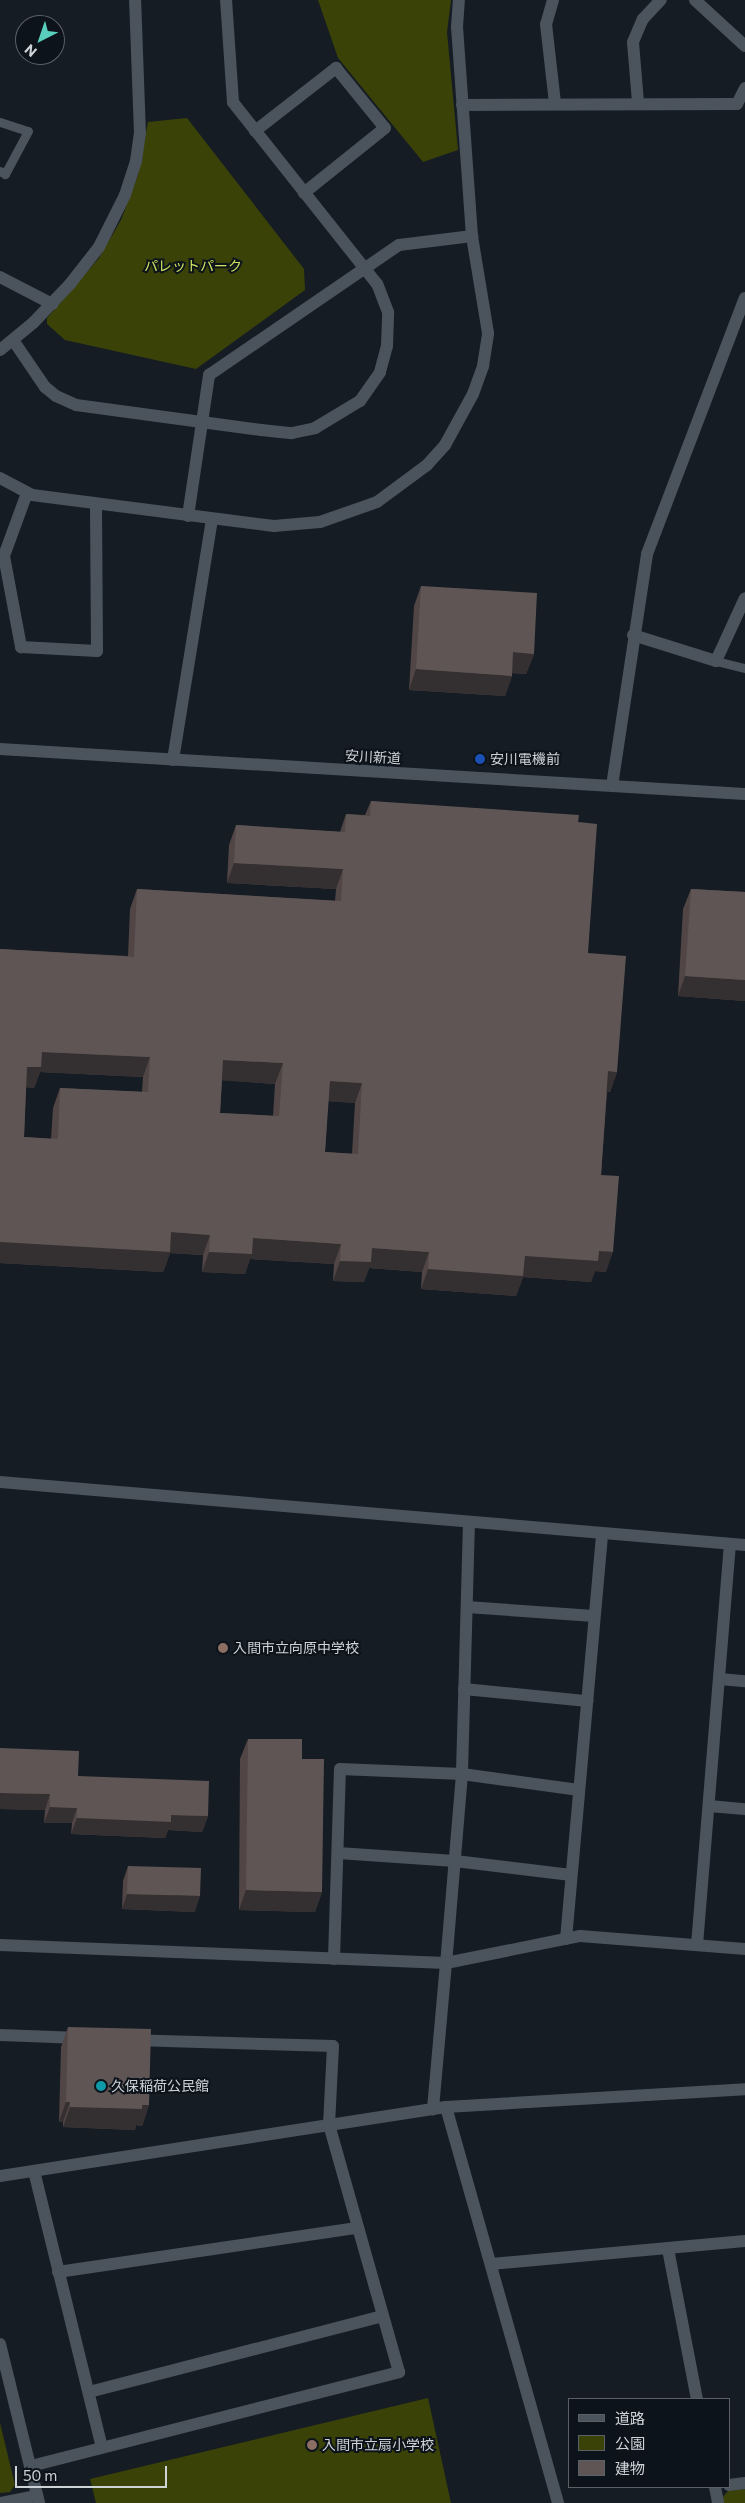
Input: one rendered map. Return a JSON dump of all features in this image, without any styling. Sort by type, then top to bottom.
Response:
[{"type":"street","points":[[0,350],[52,304],[99,247],[125,195],[136,161],[140,132],[136,0]]},
{"type":"street","points":[[13,340],[45,387],[56,396],[76,405],[292,433],[315,428],[360,401],[380,372],[387,346],[388,312],[377,284],[233,102],[226,0]]},
{"type":"street","points":[[0,478],[27,493],[96,504],[274,526],[320,522],[377,502],[402,485],[445,445],[473,394],[483,366],[488,333],[472,236],[457,27],[459,0]]},
{"type":"street","points":[[553,0],[546,24],[555,103]]},
{"type":"street","points":[[638,102],[633,42],[643,19],[661,0]]},
{"type":"street","points":[[695,0],[745,46]]},
{"type":"street","points":[[255,131],[336,68],[385,128],[304,193]]},
{"type":"street","points":[[462,105],[638,102],[736,104],[745,88]]},
{"type":"street","points":[[188,516],[200,422],[209,375],[399,245],[472,236]]},
{"type":"street","points":[[0,277],[52,304]]},
{"type":"street","points":[[612,786],[633,635],[647,554],[745,299]]},
{"type":"street","points":[[27,493],[4,556],[20,647],[97,651],[96,504]]},
{"type":"street","points":[[172,760],[212,519]]},
{"type":"street","points":[[633,635],[716,661],[745,598]]},
{"type":"street","name":"安川新道","points":[[0,749],[745,794]]},
{"type":"street","points":[[0,1482],[745,1546]]},
{"type":"street","points":[[433,2109],[462,1774],[469,1522]]},
{"type":"street","points":[[566,1939],[602,1534]]},
{"type":"street","points":[[697,1945],[730,1544]]},
{"type":"street","points":[[467,1607],[594,1616]]},
{"type":"street","points":[[720,1679],[745,1681]]},
{"type":"street","points":[[464,1689],[587,1700]]},
{"type":"street","points":[[334,1959],[340,1769],[462,1774],[579,1790]]},
{"type":"street","points":[[709,1806],[745,1809]]},
{"type":"street","points":[[338,1853],[455,1861],[571,1875]]},
{"type":"street","points":[[0,1945],[446,1963],[580,1936],[745,1949]]},
{"type":"street","points":[[0,2035],[98,2038]]},
{"type":"street","points":[[31,2466],[399,2372],[329,2125],[333,2046],[118,2039]]},
{"type":"street","points":[[0,2176],[446,2107],[745,2089]]},
{"type":"street","points":[[446,2107],[558,2503]]},
{"type":"street","points":[[34,2171],[102,2447]]},
{"type":"street","points":[[58,2272],[357,2228]]},
{"type":"street","points":[[491,2264],[745,2241]]},
{"type":"street","points":[[668,2249],[697,2398]]},
{"type":"street","points":[[89,2392],[382,2316]]},
{"type":"street","points":[[0,2344],[38,2499],[0,2503]]},
{"type":"street","points":[[730,2485],[745,2483]]},
{"type":"street","points":[[716,2488],[718,2503]]},
{"type":"lane","points":[[0,122],[28,131],[5,174],[0,171]]},
{"type":"lane","points":[[716,661],[745,668]]},
{"type":"green space","points":[[318,0],[451,0],[447,32],[458,150],[423,162],[338,58]]},
{"type":"green space","name":"パレットパーク","points":[[187,118],[304,269],[305,290],[196,369],[65,340],[47,324],[47,318],[99,258],[121,220],[138,175],[148,122]]},
{"type":"green space","name":"入間市立扇小学校","points":[[428,2398],[451,2503],[96,2503],[90,2479]]},
{"type":"green space","points":[[0,2423],[15,2485],[10,2492],[0,2493]]},
{"type":"green space","points":[[745,2489],[745,2503],[723,2503],[722,2498],[728,2491]]},
{"type":"building","points":[[421,586],[537,593],[534,654],[513,652],[512,676],[416,669]]},
{"type":"building","points":[[371,801],[579,815],[578,822],[597,824],[588,953],[626,956],[617,1072],[608,1071],[601,1175],[619,1176],[613,1252],[599,1251],[598,1261],[525,1256],[523,1276],[428,1269],[429,1252],[372,1248],[371,1262],[340,1261],[341,1244],[253,1238],[252,1254],[209,1252],[210,1235],[171,1232],[170,1252],[0,1242],[0,949],[134,957],[137,889],[341,901],[343,869],[234,863],[236,825],[345,832],[346,814],[370,816]],"holes":[[[42,1052],[150,1057],[148,1092],[60,1088],[58,1139],[24,1137],[27,1067],[41,1067]],[[223,1060],[283,1063],[279,1116],[220,1113]],[[330,1081],[362,1083],[358,1154],[325,1152]]]},
{"type":"building","points":[[691,889],[745,892],[745,980],[685,976]]},
{"type":"building","points":[[248,1739],[302,1739],[302,1759],[324,1759],[322,1892],[246,1890]]},
{"type":"building","points":[[0,1748],[79,1751],[78,1776],[209,1781],[208,1816],[171,1815],[171,1822],[77,1818],[77,1808],[50,1807],[50,1794],[0,1793]]},
{"type":"building","points":[[128,1866],[201,1868],[200,1896],[127,1894]]},
{"type":"building","name":"久保稲荷公民館","points":[[68,2027],[151,2029],[149,2105],[142,2105],[142,2109],[70,2107],[70,2102],[66,2102]]},
{"type":"place","name":"安川電機前","points":[[480,759]]},
{"type":"place","name":"入間市立向原中学校","points":[[223,1648]]},
{"type":"place","name":"久保稲荷公民館","points":[[101,2086]]},
{"type":"place","name":"入間市立扇小学校","points":[[312,2445]]}]
